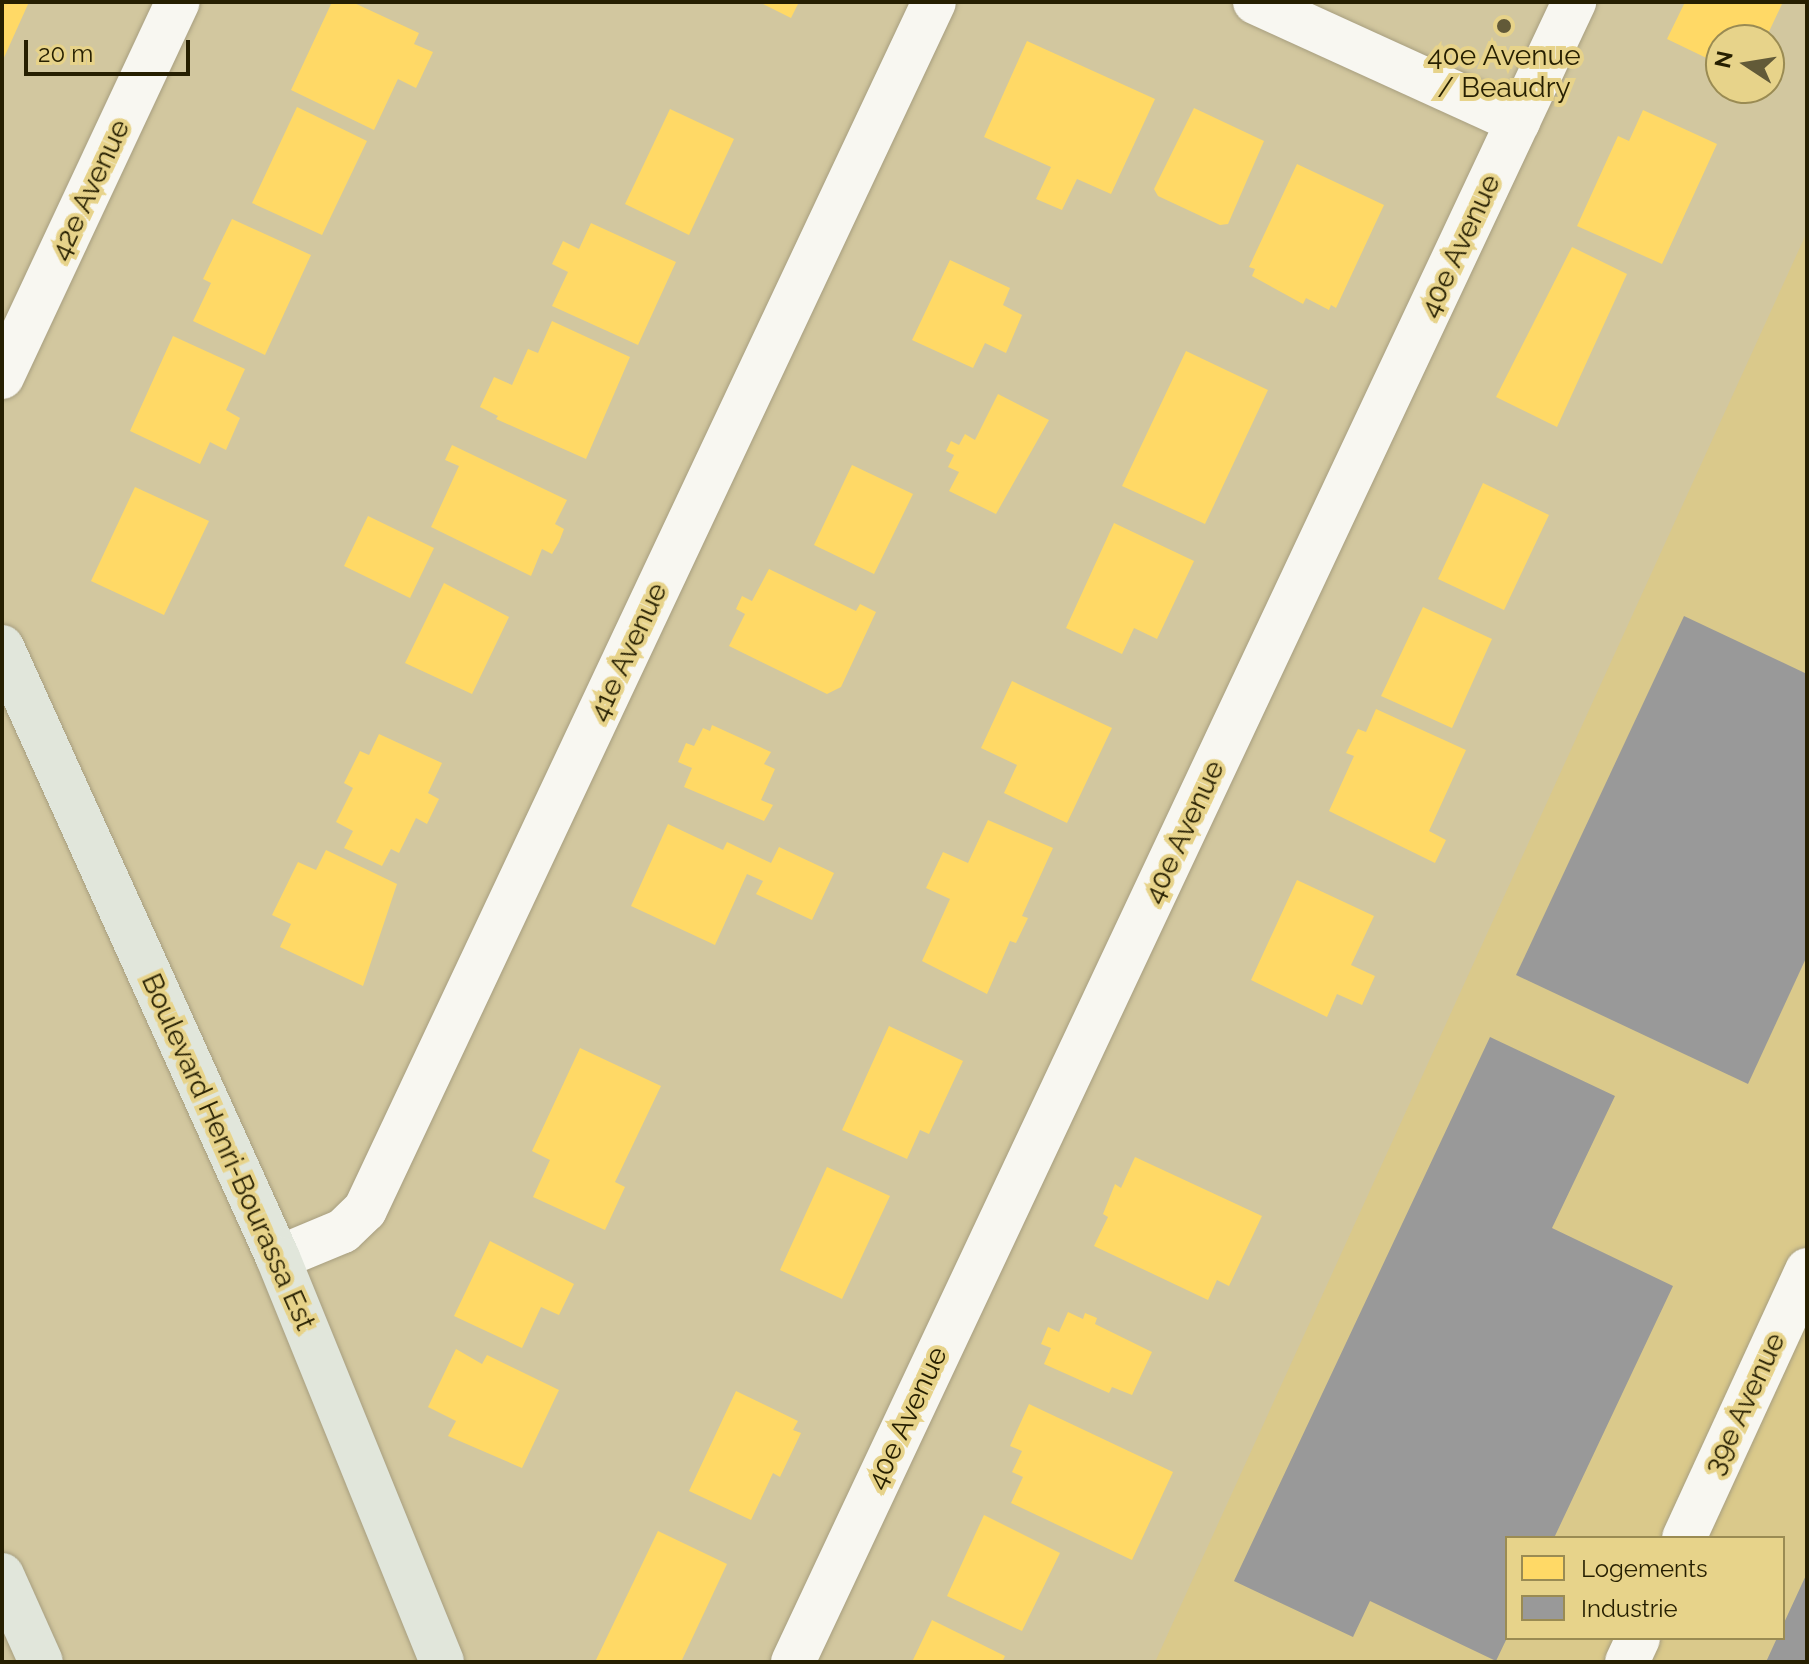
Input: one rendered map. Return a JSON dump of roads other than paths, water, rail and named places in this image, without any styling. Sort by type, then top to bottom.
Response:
[{"type":"main road","name":"Boulevard Henri-Bourassa Est","points":[[2,647],[278,1258],[442,1662]]},
{"type":"main road","points":[[2,1575],[41,1662]]},
{"type":"street","name":"42e Avenue","points":[[2,377],[178,2]]},
{"type":"street","name":"41e Avenue","points":[[278,1258],[343,1231],[365,1210],[934,2]]},
{"type":"street","points":[[1255,2],[1518,122]]},
{"type":"street","name":"40e Avenue","points":[[793,1662],[1574,2]]},
{"type":"street","name":"39e Avenue","points":[[1685,1536],[1807,1270]]},
{"type":"street","points":[[1627,1662],[1637,1640]]},
{"type":"place","name":"40e Avenue / Beaudry","points":[[1504,26]]}]
